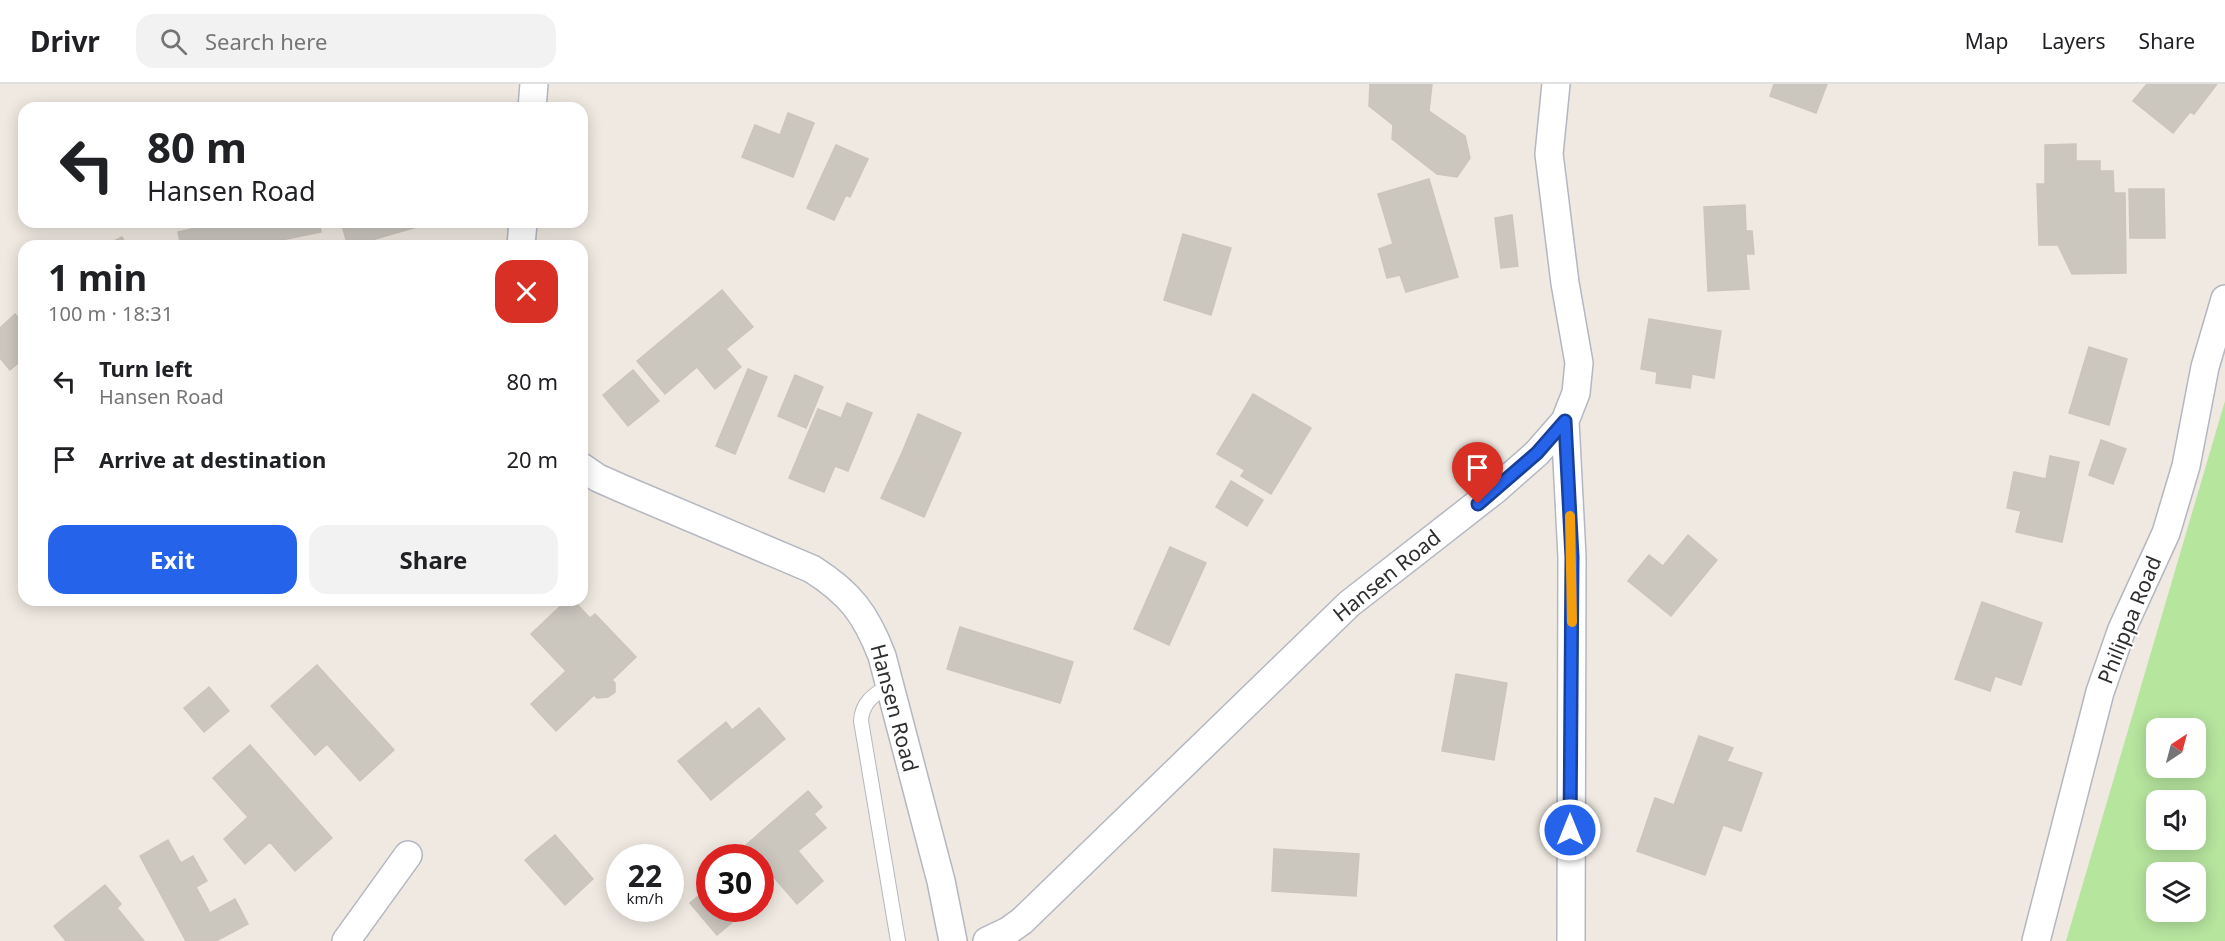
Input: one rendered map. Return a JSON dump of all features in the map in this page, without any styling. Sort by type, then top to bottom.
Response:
[{"type":"street","points":[[532,102],[534,84]]},
{"type":"street","name":"Hansen Road","points":[[987,941],[1022,921],[1349,604],[1503,483],[1537,453],[1565,421],[1576,393],[1579,363],[1560,252],[1549,154],[1556,84]]},
{"type":"street","name":"Philippa Road","points":[[2037,941],[2100,692],[2122,629],[2166,533],[2186,466],[2205,367],[2225,299]]},
{"type":"street","points":[[1565,421],[1572,557],[1571,941]]},
{"type":"street","name":"Hansen Road","points":[[588,470],[623,489],[812,569],[831,581],[854,604],[872,629],[882,656],[888,686],[941,881],[953,941]]},
{"type":"street","points":[[346,941],[408,855]]},
{"type":"lane","points":[[888,686],[873,695],[866,703],[861,721],[898,941]]},
{"type":"green space","points":[[2225,401],[2225,941],[2066,941]]},
{"type":"building","points":[[1370,84],[1432,84],[1429,111],[1465,136],[1470,158],[1457,177],[1437,174],[1392,139],[1393,125],[1369,106]]},
{"type":"building","points":[[1774,84],[1827,84],[1816,113],[1770,96]]},
{"type":"building","points":[[2147,84],[2217,84],[2194,114],[2190,112],[2173,133],[2133,101]]},
{"type":"building","points":[[788,113],[814,123],[793,177],[742,157],[755,125],[780,135]]},
{"type":"building","points":[[2076,144],[2076,161],[2100,161],[2100,171],[2113,171],[2114,193],[2125,193],[2126,273],[2072,274],[2058,245],[2039,245],[2037,184],[2045,184],[2045,145]]},
{"type":"building","points":[[836,145],[868,159],[850,197],[846,195],[834,220],[807,208]]},
{"type":"building","points":[[1429,179],[1458,277],[1406,292],[1400,275],[1387,278],[1379,249],[1393,244],[1378,194]]},
{"type":"building","points":[[2129,189],[2164,189],[2165,238],[2130,238]]},
{"type":"building","points":[[1745,205],[1746,231],[1752,231],[1754,254],[1746,254],[1749,289],[1708,291],[1704,207]]},
{"type":"building","points":[[1512,215],[1518,266],[1501,268],[1495,218]]},
{"type":"building","points":[[196,228],[320,228],[321,232],[282,240],[180,240],[178,232]]},
{"type":"building","points":[[343,228],[413,228],[372,240],[346,240]]},
{"type":"building","points":[[1183,234],[1231,248],[1211,315],[1164,300]]},
{"type":"building","points":[[722,290],[753,327],[726,349],[741,367],[715,389],[697,367],[665,394],[637,361]]},
{"type":"building","points":[[15,314],[18,317],[18,363],[10,370],[0,358],[0,328]]},
{"type":"building","points":[[1649,319],[1721,331],[1714,378],[1692,374],[1690,388],[1656,383],[1657,372],[1641,369]]},
{"type":"building","points":[[2089,347],[2127,359],[2109,425],[2069,413]]},
{"type":"building","points":[[748,369],[767,377],[735,454],[716,446]]},
{"type":"building","points":[[633,370],[659,401],[628,426],[603,395]]},
{"type":"building","points":[[795,375],[823,387],[806,428],[778,416]]},
{"type":"building","points":[[1253,394],[1311,428],[1271,494],[1241,476],[1245,470],[1217,454]]},
{"type":"building","points":[[847,403],[872,413],[848,471],[835,466],[824,492],[789,478],[818,409],[841,418]]},
{"type":"building","points":[[918,414],[961,433],[943,474],[901,455]]},
{"type":"building","points":[[2101,440],[2126,449],[2113,484],[2089,475]]},
{"type":"building","points":[[901,455],[943,474],[924,517],[881,498]]},
{"type":"building","points":[[2050,456],[2079,462],[2062,542],[2016,532],[2021,511],[2007,508],[2014,472],[2046,479]]},
{"type":"building","points":[[1231,481],[1263,500],[1247,526],[1216,507]]},
{"type":"building","points":[[1688,535],[1717,560],[1671,616],[1628,581],[1649,555],[1663,566]]},
{"type":"building","points":[[1170,547],[1206,563],[1169,645],[1134,629]]},
{"type":"building","points":[[1982,602],[2042,623],[2021,685],[1995,676],[1990,691],[1955,679]]},
{"type":"building","points":[[561,606],[579,606],[590,618],[595,614],[636,657],[612,680],[615,683],[615,692],[608,697],[597,698],[594,695],[556,731],[531,704],[566,671],[531,634]]},
{"type":"building","points":[[960,627],[1073,662],[1060,703],[947,669]]},
{"type":"building","points":[[317,665],[394,750],[360,781],[327,744],[315,755],[271,706]]},
{"type":"building","points":[[1456,674],[1507,683],[1494,760],[1442,751]]},
{"type":"building","points":[[209,687],[229,711],[204,732],[184,708]]},
{"type":"building","points":[[759,708],[785,739],[711,800],[678,761],[726,722],[732,730]]},
{"type":"building","points":[[1699,736],[1733,748],[1727,761],[1762,773],[1741,831],[1723,825],[1705,875],[1637,851],[1655,798],[1674,805]]},
{"type":"building","points":[[250,745],[332,838],[295,871],[270,842],[245,864],[224,839],[248,817],[213,778]]},
{"type":"building","points":[[808,791],[822,807],[814,814],[826,828],[798,851],[823,881],[797,904],[774,877],[774,844],[747,844]]},
{"type":"building","points":[[555,835],[593,879],[565,905],[525,860]]},
{"type":"building","points":[[168,840],[181,863],[193,856],[207,881],[196,887],[210,913],[235,899],[248,924],[216,941],[186,941],[140,856]]},
{"type":"building","points":[[1274,849],[1359,854],[1356,896],[1272,891]]},
{"type":"building","points":[[105,885],[121,904],[117,908],[144,941],[66,941],[54,926]]},
{"type":"building","points":[[696,898],[696,910],[690,903]]},
{"type":"building","points":[[706,922],[732,922],[717,935]]},
{"type":"slow traffic","points":[[1570,516],[1572,622]]},
{"type":"route","points":[[1478,504],[1537,453],[1565,421],[1572,557],[1570,830]]}]
